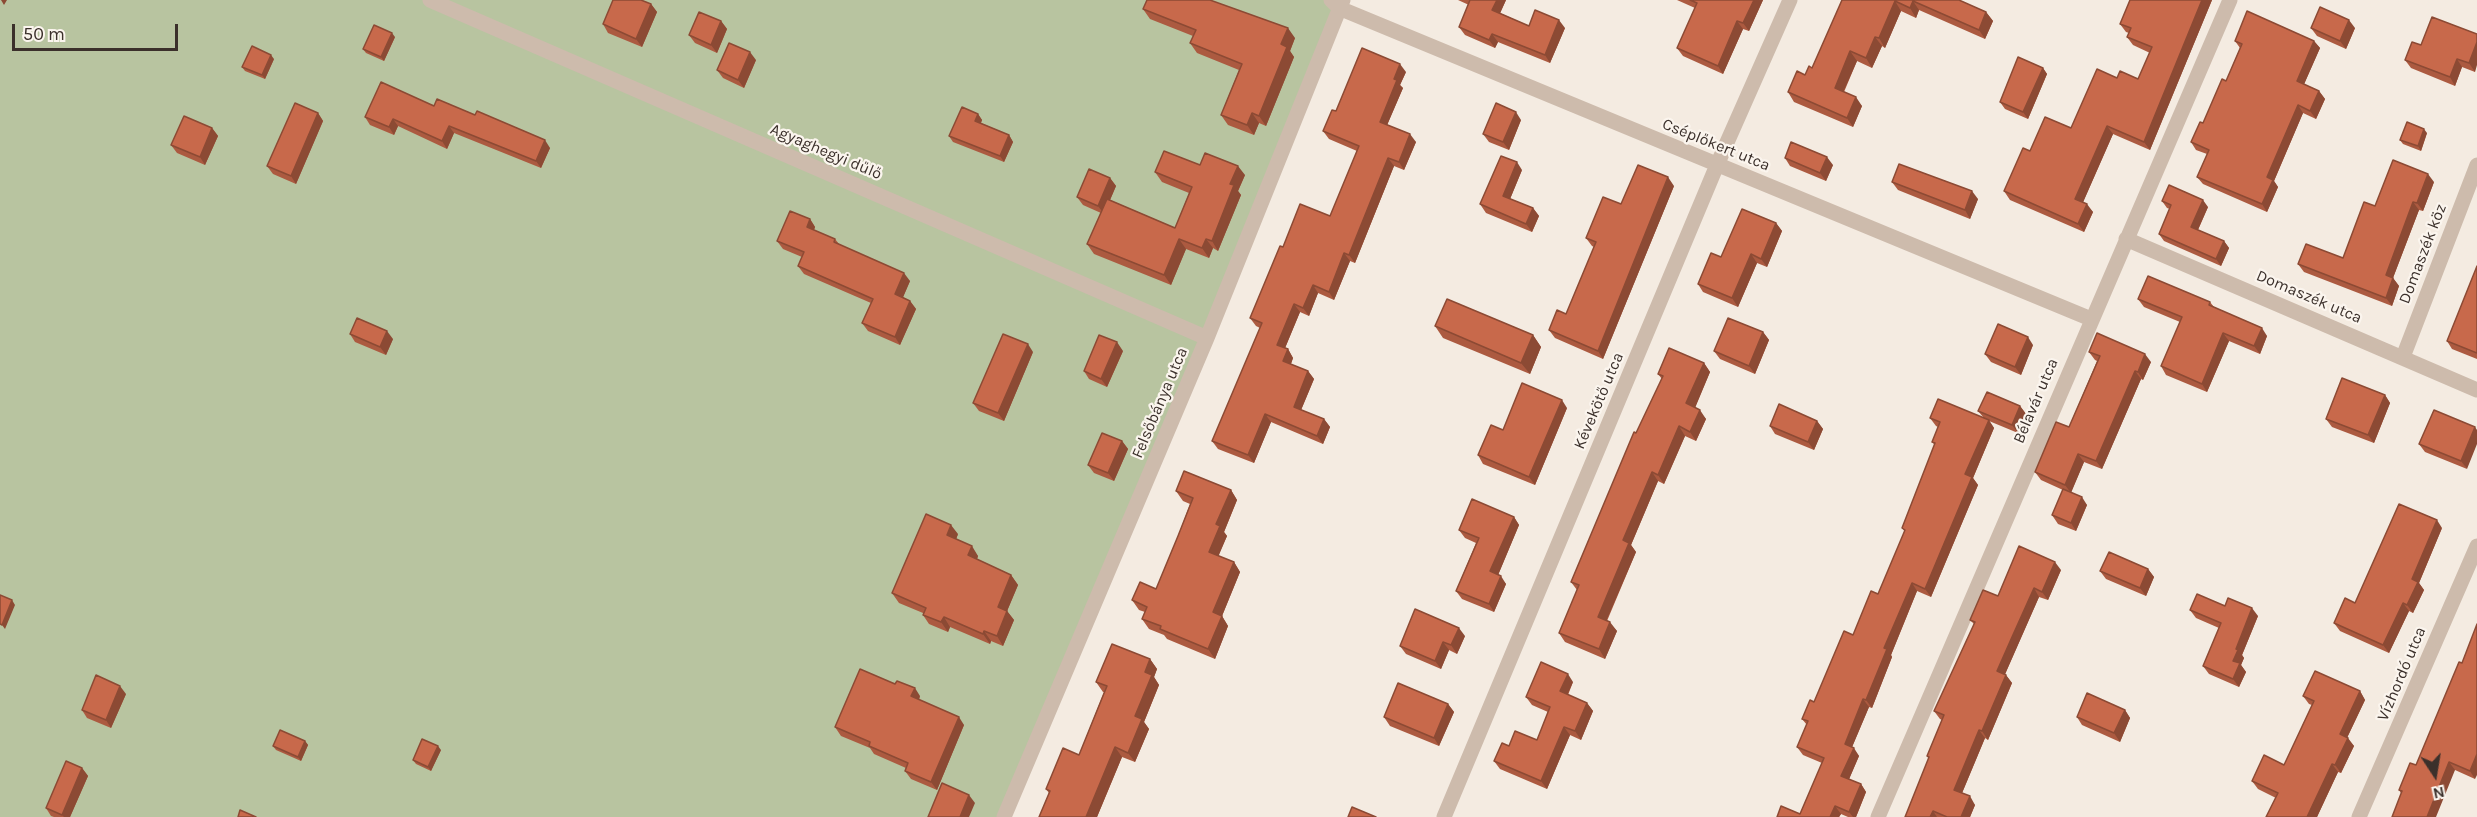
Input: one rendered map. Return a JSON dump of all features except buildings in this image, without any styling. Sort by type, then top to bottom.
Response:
[{"type":"street","name":"Agyaghegyi dűlő","points":[[430,0],[1207,338]]},
{"type":"street","name":"Kévekötő utca","points":[[1444,817],[1718,165],[1790,0]]},
{"type":"street","name":"Bélavár utca","points":[[1878,817],[2230,0]]},
{"type":"street","name":"Felsőbánya utca","points":[[1004,817],[1207,338],[1338,3]]},
{"type":"street","name":"Cséplőkert utca","points":[[1338,3],[1718,165],[2091,319]]},
{"type":"street","name":"Domaszék köz","points":[[2403,357],[2477,165]]},
{"type":"street","name":"Domaszék utca","points":[[2126,239],[2477,390]]},
{"type":"street","name":"Vízhordó utca","points":[[2359,817],[2477,546]]},
{"type":"green space","points":[[0,0],[1343,0],[1004,817],[0,817]]}]
